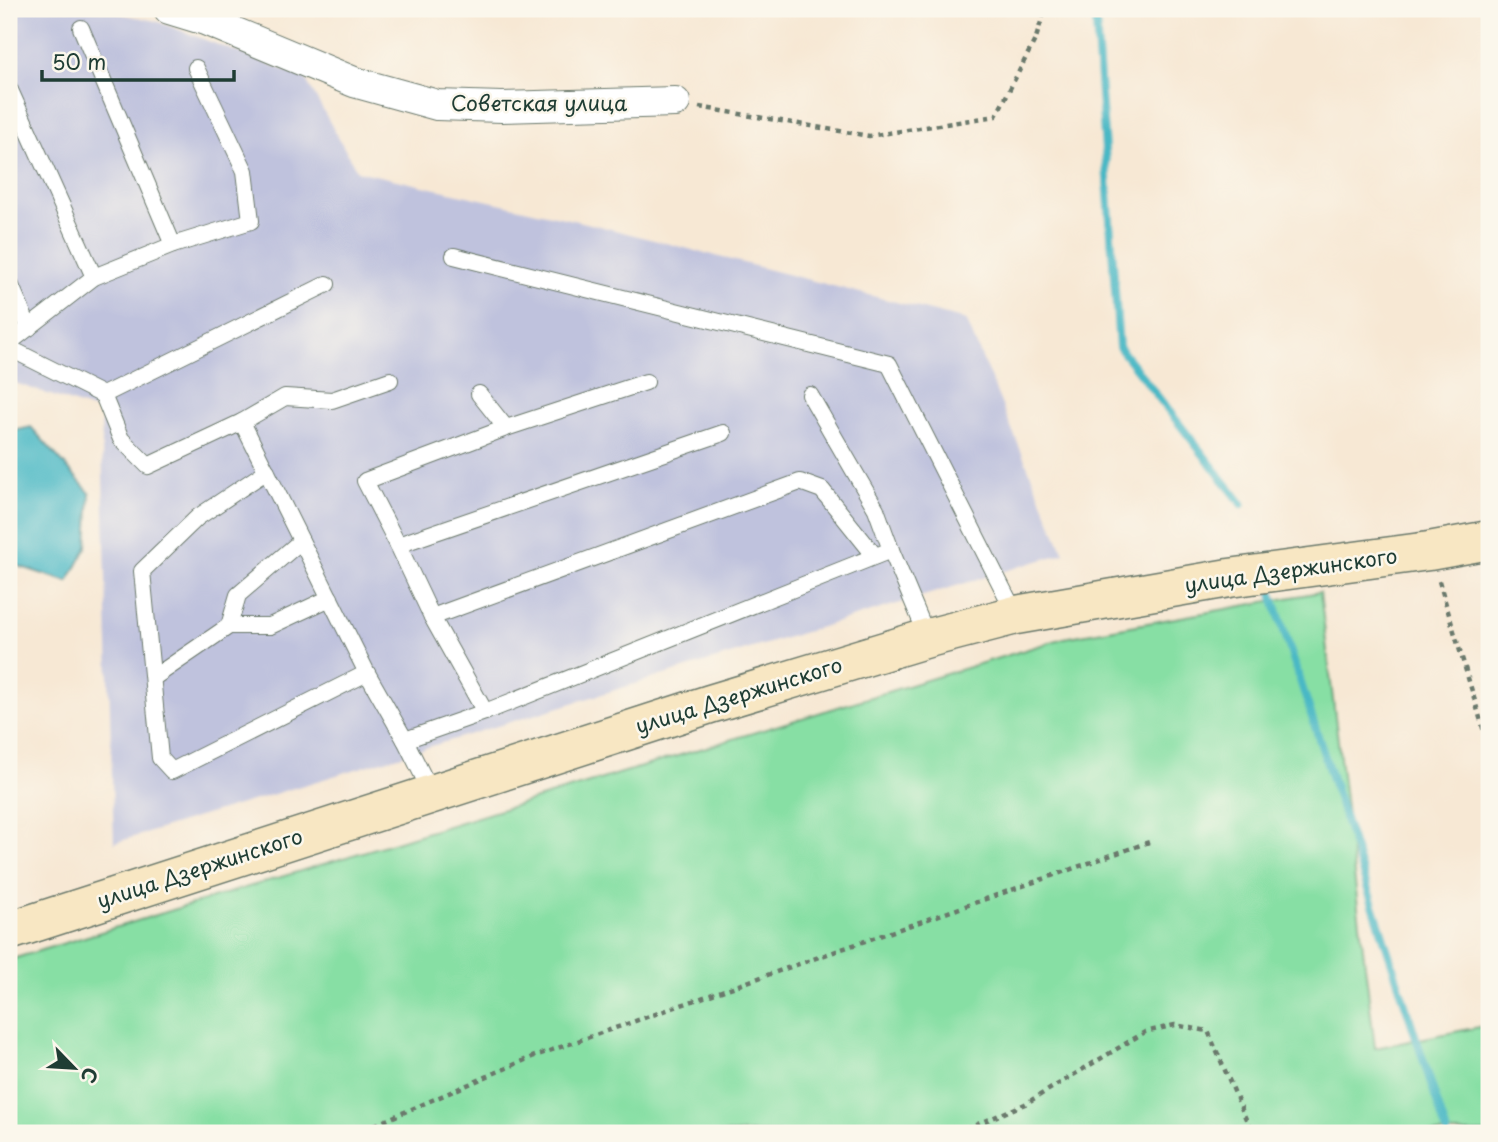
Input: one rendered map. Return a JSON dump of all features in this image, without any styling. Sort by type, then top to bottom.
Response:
[{"type":"street","name":"Советская улица","points":[[169,9],[205,20],[354,82],[437,105],[502,107],[675,102]]},
{"type":"street","name":"улица Дзержинского","points":[[9,931],[710,704],[929,638],[1016,615],[1229,578],[1429,551],[1489,540]]},
{"type":"lane","points":[[80,28],[173,245]]},
{"type":"lane","points":[[196,68],[245,171],[251,221],[173,245],[94,277],[9,346],[103,395],[121,439],[148,466],[243,422],[285,397],[332,400],[390,380]]},
{"type":"lane","points":[[9,88],[94,277]]},
{"type":"lane","points":[[454,256],[889,364],[1016,615]]},
{"type":"lane","points":[[9,281],[29,328]]},
{"type":"lane","points":[[103,395],[327,284]]},
{"type":"lane","points":[[485,712],[432,617],[365,481],[506,429],[646,382]]},
{"type":"lane","points":[[479,394],[506,429]]},
{"type":"lane","points":[[810,394],[876,509],[929,638]]},
{"type":"lane","points":[[243,422],[366,673],[405,740],[432,794]]},
{"type":"lane","points":[[398,545],[723,433]]},
{"type":"lane","points":[[267,471],[198,517],[142,571],[160,758],[172,771],[366,673]]},
{"type":"lane","points":[[432,617],[800,482],[821,490],[875,556]]},
{"type":"lane","points":[[229,626],[238,595],[301,541]]},
{"type":"lane","points":[[405,740],[485,712],[891,550]]},
{"type":"lane","points":[[153,678],[229,626],[270,626],[330,598]]},
{"type":"path","points":[[675,102],[869,136],[996,116],[1036,38],[1045,9]]},
{"type":"path","points":[[1429,551],[1489,748]]},
{"type":"path","points":[[356,1133],[532,1057],[1152,841]]},
{"type":"path","points":[[957,1133],[1025,1104],[1145,1032],[1175,1025],[1208,1031],[1249,1126],[1247,1133]]},
{"type":"shaded area","points":[[9,9],[96,9],[156,21],[305,78],[357,171],[599,226],[966,320],[1064,553],[114,843],[101,412],[9,381]]},
{"type":"green space","points":[[1320,592],[1375,1048],[1489,1025],[1489,1133],[9,1133],[9,960],[1064,638]]},
{"type":"water","points":[[31,427],[90,493],[87,547],[68,582],[9,563],[9,432]]},
{"type":"waterway","points":[[1095,9],[1119,347],[1242,504]]},
{"type":"waterway","points":[[1272,594],[1447,1133]]}]
